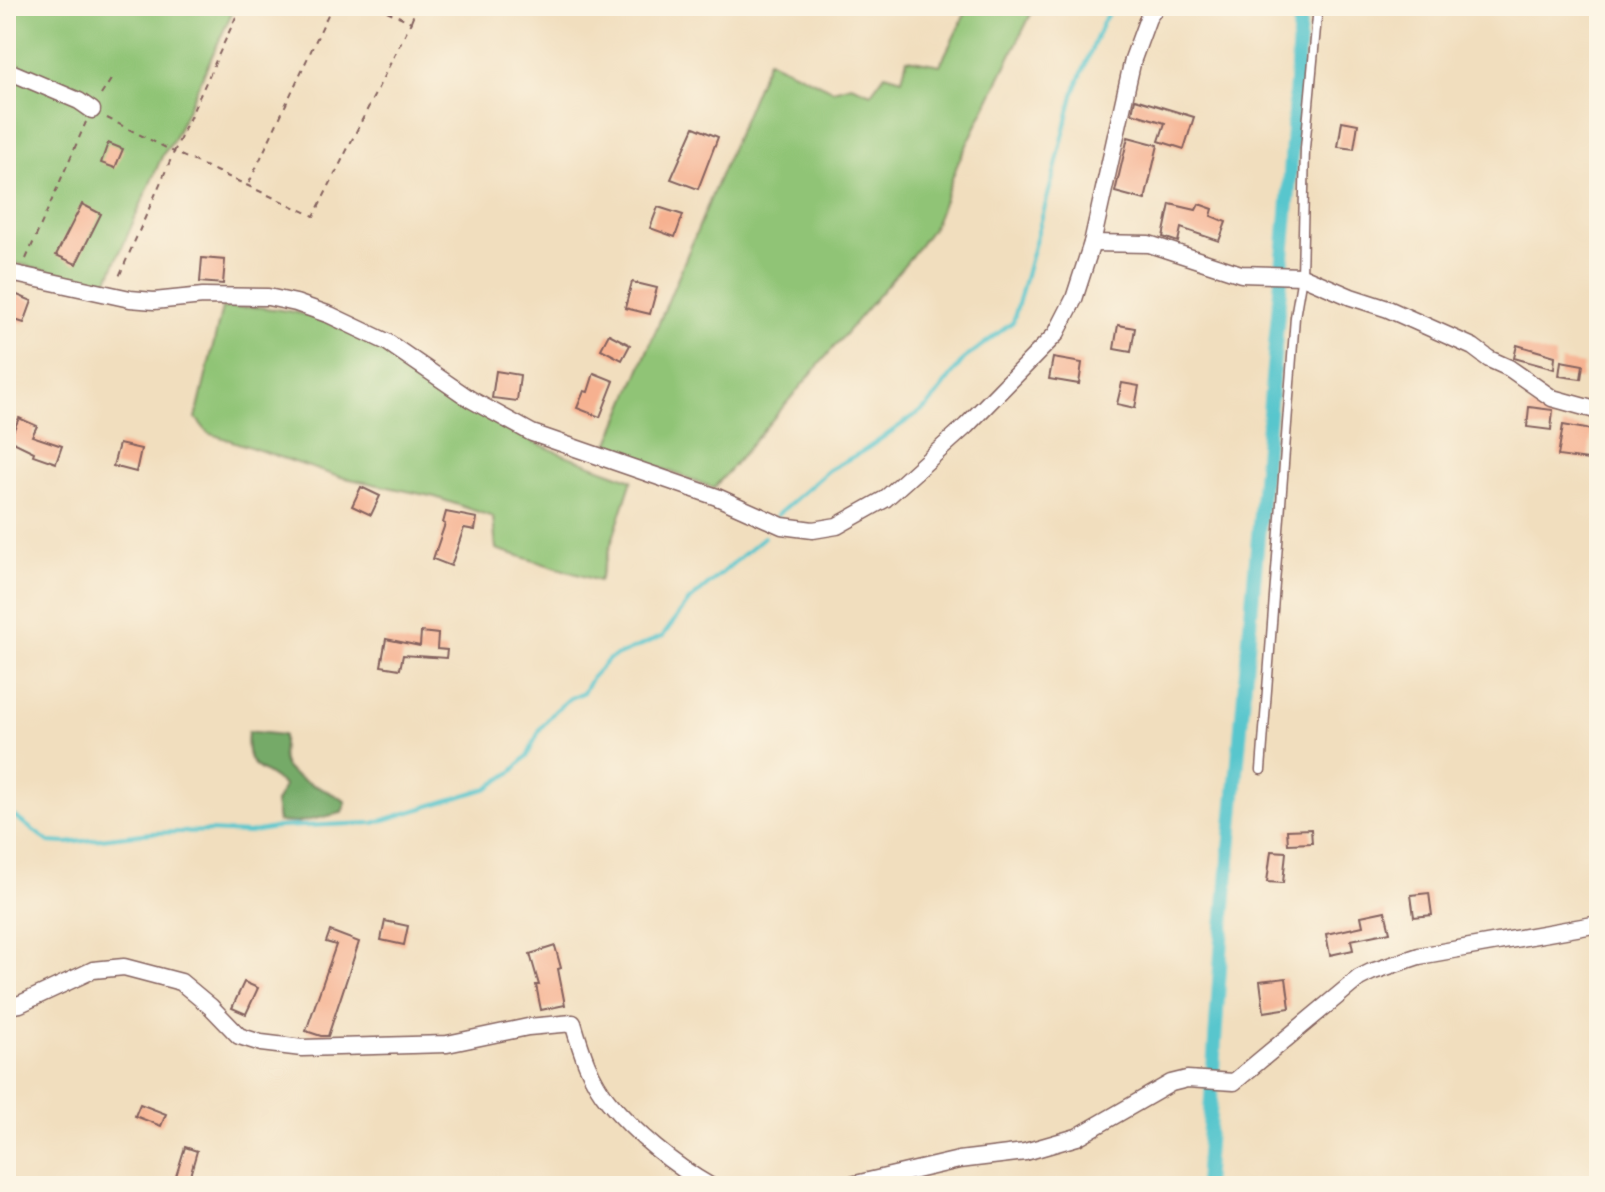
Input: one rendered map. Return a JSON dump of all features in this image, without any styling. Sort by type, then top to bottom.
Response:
[{"type":"street","points":[[13,273],[111,295],[154,301],[203,296],[268,297],[296,303],[387,342],[470,399],[532,433],[717,497],[782,526],[813,530],[837,526],[885,499],[966,426],[1056,334],[1074,299],[1092,243],[1133,59],[1148,18],[1156,6]]},
{"type":"street","points":[[6,70],[79,101],[92,110]]},
{"type":"street","points":[[1092,243],[1149,244],[1241,274],[1302,276],[1388,309],[1473,347],[1552,398],[1599,411]]},
{"type":"street","points":[[847,1186],[959,1160],[1025,1152],[1077,1137],[1171,1083],[1187,1079],[1234,1082],[1333,999],[1371,972],[1419,956],[1599,924]]},
{"type":"street","points":[[6,1006],[20,1004],[93,970],[124,967],[181,982],[239,1036],[261,1043],[302,1048],[447,1044],[528,1027],[573,1023],[582,1056],[608,1101],[679,1166],[710,1186]]},
{"type":"lane","points":[[1261,770],[1295,317],[1302,276],[1305,148],[1318,6]]},
{"type":"path","points":[[111,295],[241,6]]},
{"type":"path","points":[[248,184],[332,6]]},
{"type":"path","points":[[376,6],[411,22]]},
{"type":"path","points":[[92,110],[174,152],[314,216],[417,6]]},
{"type":"path","points":[[13,273],[92,110],[112,78]]},
{"type":"green space","points":[[6,6],[235,6],[172,143],[163,154],[106,284],[6,261]]},
{"type":"green space","points":[[969,6],[1035,6],[958,163],[934,226],[910,258],[714,488],[607,448],[768,60],[833,90],[851,85],[871,93],[885,74],[902,79],[907,59],[940,65]]},
{"type":"green space","points":[[259,307],[307,315],[337,326],[360,337],[502,427],[556,452],[632,480],[599,581],[496,549],[493,517],[435,497],[336,476],[208,433],[196,418],[222,308]]},
{"type":"green space","points":[[248,731],[283,735],[282,758],[286,768],[346,802],[342,813],[296,823],[278,822],[275,803],[284,786],[251,760]]},
{"type":"building","points":[[1135,99],[1194,117],[1184,149],[1159,141],[1165,123],[1132,113]]},
{"type":"building","points":[[1342,121],[1358,124],[1354,149],[1338,147]]},
{"type":"building","points":[[694,127],[718,137],[698,189],[671,179]]},
{"type":"building","points":[[1128,137],[1158,145],[1145,200],[1115,192]]},
{"type":"building","points":[[108,143],[123,149],[115,168],[101,163]]},
{"type":"building","points":[[82,204],[101,214],[76,264],[56,255]]},
{"type":"building","points":[[1170,204],[1196,210],[1199,204],[1213,209],[1211,216],[1226,222],[1219,241],[1181,228],[1178,242],[1163,237]]},
{"type":"building","points":[[658,207],[683,215],[675,237],[650,228]]},
{"type":"building","points":[[202,258],[225,260],[223,284],[200,282]]},
{"type":"building","points":[[632,282],[657,288],[650,314],[625,308]]},
{"type":"building","points":[[10,292],[32,301],[24,323],[6,317]]},
{"type":"building","points":[[1118,325],[1135,328],[1131,352],[1114,349]]},
{"type":"building","points":[[609,334],[630,345],[622,360],[601,349]]},
{"type":"building","points":[[1517,345],[1555,356],[1554,369],[1514,358]]},
{"type":"building","points":[[1053,358],[1082,363],[1079,384],[1049,379]]},
{"type":"building","points":[[1561,361],[1583,365],[1581,379],[1559,376]]},
{"type":"building","points":[[496,371],[520,375],[517,401],[492,398]]},
{"type":"building","points":[[594,373],[614,381],[600,417],[577,408],[584,391],[588,392]]},
{"type":"building","points":[[1122,383],[1139,386],[1135,408],[1117,404]]},
{"type":"building","points":[[1529,407],[1553,410],[1551,430],[1527,427]]},
{"type":"building","points":[[19,418],[37,426],[32,436],[62,446],[56,463],[33,455],[34,452],[9,440]]},
{"type":"building","points":[[1563,425],[1592,430],[1588,460],[1558,456]]},
{"type":"building","points":[[119,444],[141,449],[136,472],[113,466]]},
{"type":"building","points":[[361,487],[380,496],[371,515],[352,506]]},
{"type":"building","points":[[446,512],[477,518],[475,530],[464,528],[451,566],[433,559]]},
{"type":"building","points":[[421,632],[438,634],[437,649],[447,650],[446,658],[403,655],[400,669],[381,666],[386,639],[420,646]]},
{"type":"building","points":[[1311,829],[1312,843],[1288,844],[1287,830]]},
{"type":"building","points":[[1271,851],[1286,852],[1283,883],[1267,882]]},
{"type":"building","points":[[1429,893],[1432,915],[1414,917],[1411,895]]},
{"type":"building","points":[[1385,911],[1390,932],[1351,940],[1353,950],[1330,955],[1326,934],[1363,926],[1361,916]]},
{"type":"building","points":[[385,921],[408,926],[404,945],[381,940]]},
{"type":"building","points":[[330,931],[359,942],[328,1036],[321,1036],[306,1031],[336,945],[326,942]]},
{"type":"building","points":[[555,946],[565,1005],[541,1010],[536,985],[539,985],[530,954]]},
{"type":"building","points":[[1286,978],[1290,1008],[1264,1012],[1260,981]]},
{"type":"building","points":[[244,982],[258,988],[246,1014],[232,1008]]},
{"type":"building","points":[[140,1104],[166,1114],[161,1126],[135,1116]]},
{"type":"building","points":[[185,1147],[197,1151],[187,1186],[173,1186]]},
{"type":"waterway","points":[[777,515],[829,470],[865,450],[928,406],[964,359],[1013,322],[1073,95],[1103,22],[1113,6]]},
{"type":"waterway","points":[[1205,1186],[1222,939],[1289,190],[1301,6]]},
{"type":"waterway","points":[[6,810],[49,842],[67,843],[151,833],[248,833],[279,827],[374,823],[488,788],[513,771],[528,755],[540,729],[555,711],[570,698],[583,693],[592,677],[609,659],[663,636],[688,602],[764,537]]}]
